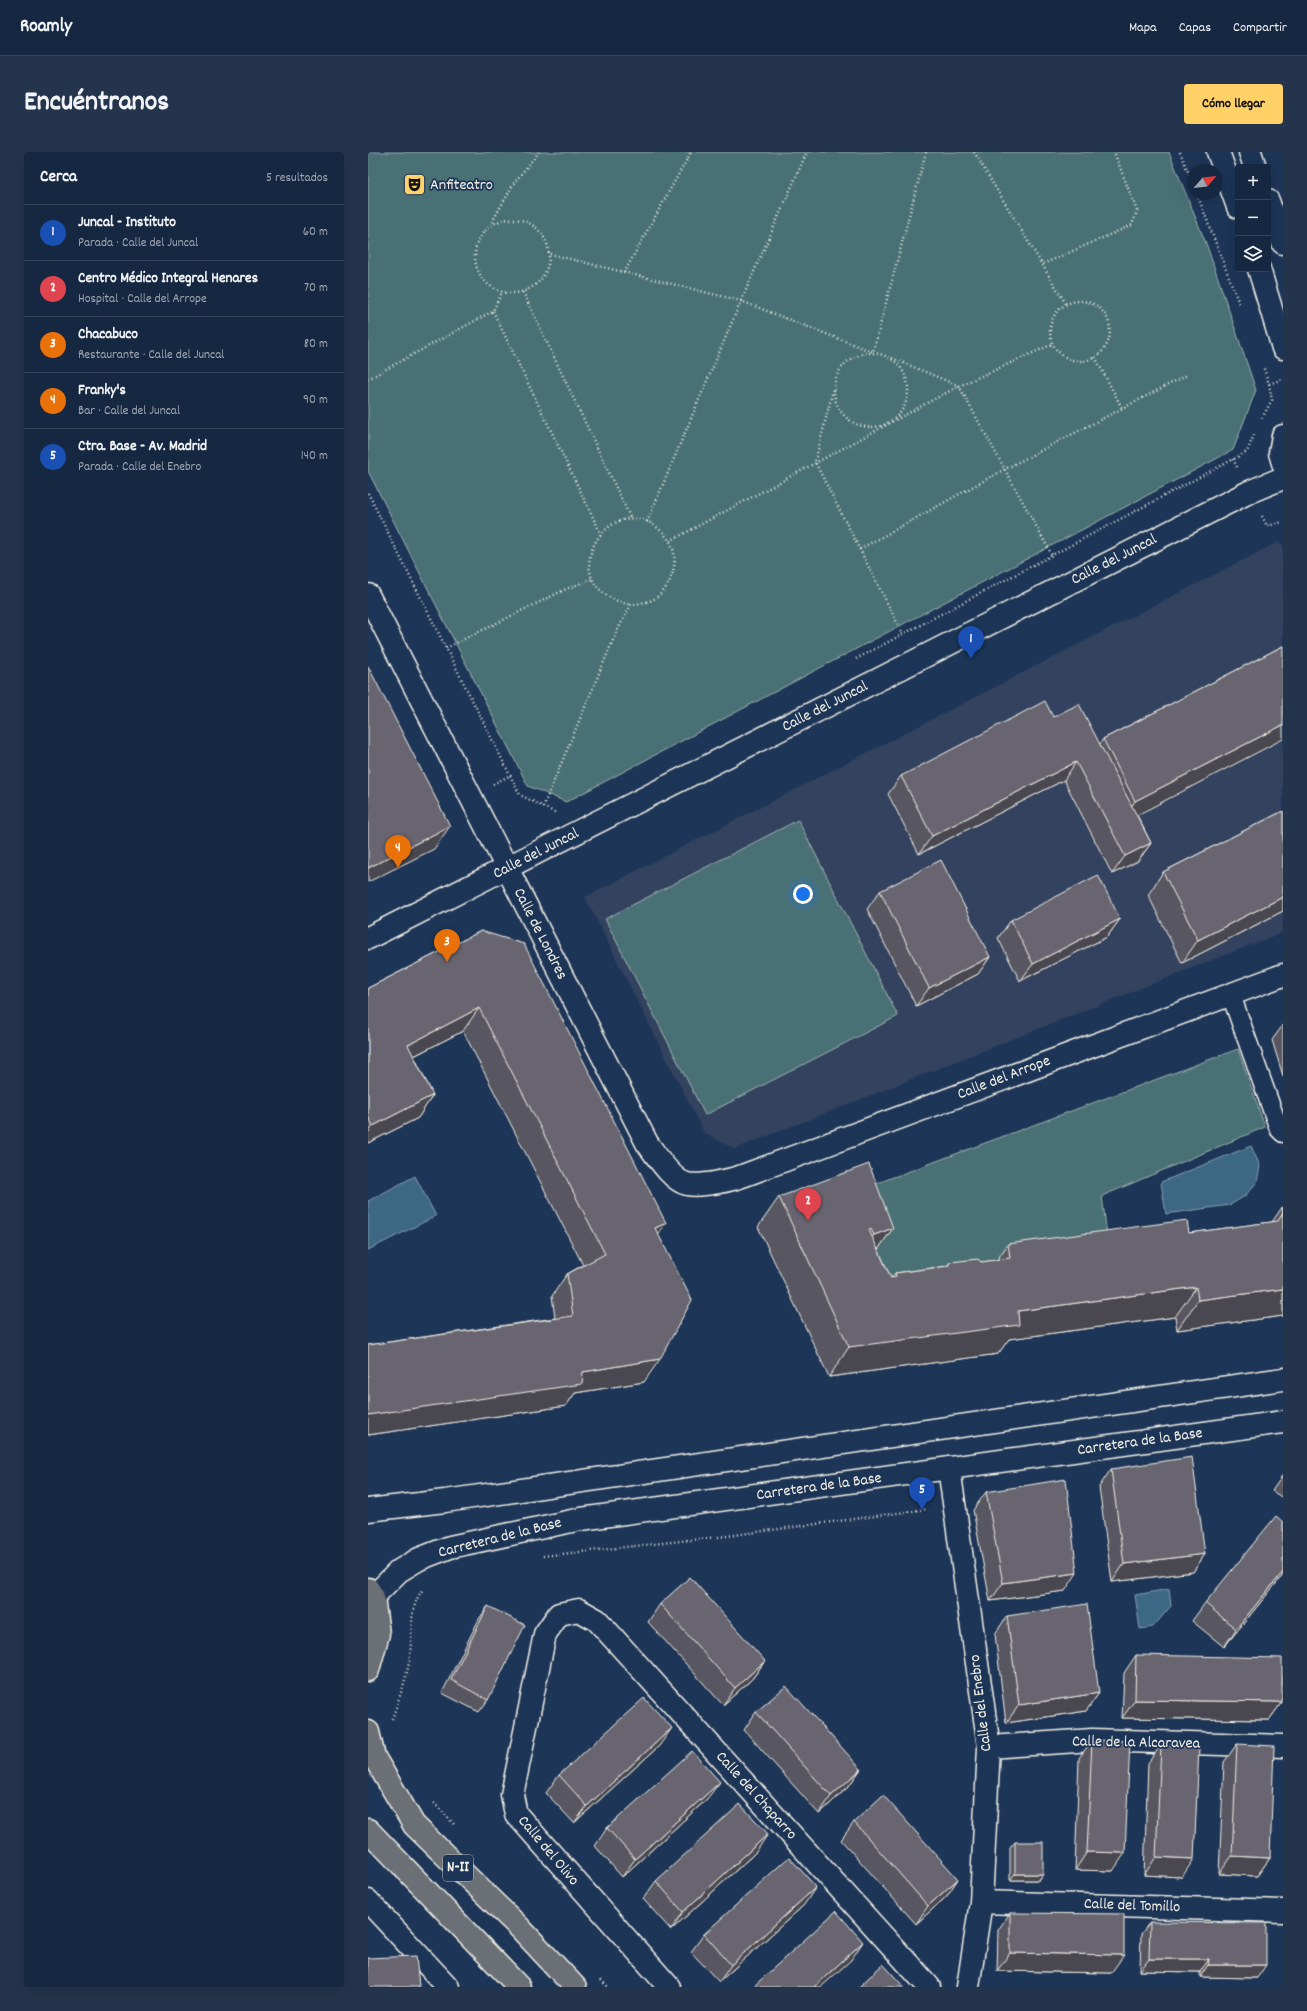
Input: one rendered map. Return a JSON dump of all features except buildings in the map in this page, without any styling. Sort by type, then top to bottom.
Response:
[{"type":"main road","points":[[368,1670],[378,1634],[370,1593]]},
{"type":"main road","name":"N-II","points":[[368,1732],[374,1757],[414,1825],[519,1927],[575,1987]]},
{"type":"main road","name":"N-II","points":[[368,1830],[519,1987]]},
{"type":"street","points":[[1218,152],[1236,200]]},
{"type":"street","points":[[1250,152],[1254,164]]},
{"type":"street","points":[[1271,210],[1283,243]]},
{"type":"street","points":[[1260,272],[1283,348]]},
{"type":"street","points":[[1283,436],[1280,453],[1283,463]]},
{"type":"street","name":"Calle del Juncal","points":[[368,938],[1242,495],[1283,478]]},
{"type":"street","name":"Calle de Londres","points":[[368,595],[647,1143],[666,1170],[687,1184],[726,1182]]},
{"type":"street","name":"Calle del Arrope","points":[[726,1182],[1283,975]]},
{"type":"street","points":[[368,1510],[445,1501],[574,1481],[1283,1379]]},
{"type":"street","name":"Carretera de la Base","points":[[370,1593],[398,1571],[450,1547],[581,1519],[1283,1422]]},
{"type":"street","name":"Calle del Enebro","points":[[949,1468],[989,1747],[981,1902],[968,1987]]},
{"type":"street","name":"Calle del Olivo","points":[[579,1610],[559,1614],[545,1634],[512,1795],[516,1814],[669,1987]]},
{"type":"street","name":"Calle del Chaparro","points":[[579,1610],[597,1620],[929,1987]]},
{"type":"street","name":"Calle de la Alcaravea","points":[[989,1747],[1092,1740],[1283,1746]]},
{"type":"street","points":[[368,1901],[448,1987]]},
{"type":"street","name":"Calle del Tomillo","points":[[981,1902],[1283,1911]]},
{"type":"lane","points":[[1231,994],[1279,1129],[1283,1133]]},
{"type":"path","points":[[492,223],[514,218],[532,223],[545,238],[550,254],[548,268],[536,285],[523,292],[513,294],[502,292],[488,285],[478,273],[474,254],[478,237],[492,223],[514,183],[538,152]]},
{"type":"path","points":[[624,273],[691,152]]},
{"type":"path","points":[[647,522],[741,301],[807,152]]},
{"type":"path","points":[[873,352],[926,152]]},
{"type":"path","points":[[974,152],[1066,304]]},
{"type":"path","points":[[1043,264],[1132,225],[1137,210],[1114,152]]},
{"type":"path","points":[[1180,152],[1187,169]]},
{"type":"path","points":[[1199,200],[1241,309]]},
{"type":"path","points":[[550,254],[741,301],[892,358],[959,386],[1052,555]]},
{"type":"path","points":[[368,379],[493,311],[502,292]]},
{"type":"path","points":[[523,292],[631,519]]},
{"type":"path","points":[[1080,300],[1097,305],[1108,318],[1110,334],[1105,348],[1095,357],[1081,361],[1065,357],[1053,344],[1050,329],[1054,315],[1066,304],[1080,300]]},
{"type":"path","points":[[493,311],[600,532]]},
{"type":"path","points":[[670,541],[959,386],[1053,344]]},
{"type":"path","points":[[873,352],[852,358],[838,372],[815,462],[903,634]]},
{"type":"path","points":[[1095,357],[1122,408]]},
{"type":"path","points":[[833,390],[838,408],[851,422],[868,428],[888,425],[902,413],[909,392],[905,373],[892,358]]},
{"type":"path","points":[[1259,423],[1272,400],[1269,384],[1261,362]]},
{"type":"path","points":[[860,549],[1005,469],[1187,375]]},
{"type":"path","points":[[1269,384],[1283,379]]},
{"type":"path","points":[[851,661],[1247,452],[1256,430]]},
{"type":"path","points":[[368,493],[520,795],[560,815]]},
{"type":"path","points":[[631,519],[647,522],[660,530],[670,541],[675,563],[669,584],[652,600],[631,605],[615,601],[601,592],[592,578],[588,562],[592,546],[600,532],[614,522],[631,519]]},
{"type":"path","points":[[446,648],[566,589],[592,578]]},
{"type":"path","points":[[543,807],[616,633],[631,605]]},
{"type":"shaded area","points":[[1278,542],[1283,544],[1283,932],[735,1149],[704,1133],[585,897]]},
{"type":"shaded area","points":[[1251,1146],[1260,1166],[1257,1182],[1245,1196],[1230,1205],[1166,1214],[1161,1182]]},
{"type":"shaded area","points":[[415,1176],[436,1216],[368,1250],[368,1201]]},
{"type":"shaded area","points":[[1169,1589],[1171,1606],[1153,1627],[1140,1629],[1135,1595]]},
{"type":"green space","points":[[368,152],[1169,152],[1187,197],[1187,200],[1188,200],[1207,246],[1256,390],[1233,450],[566,802],[528,786],[368,471]]},
{"type":"green space","points":[[798,820],[898,1016],[705,1115],[605,919]]},
{"type":"green space","points":[[1238,1049],[1265,1127],[1102,1196],[1110,1258],[900,1300],[848,1194]]},
{"type":"place","name":"Anfiteatro","points":[[415,185]]},
{"type":"place","name":"Juncal - Instituto","points":[[971,659]]},
{"type":"place","name":"Franky's","points":[[398,868]]},
{"type":"place","name":"Chacabuco","points":[[447,962]]},
{"type":"place","name":"Centro Médico Integral Henares","points":[[808,1221]]},
{"type":"place","name":"Ctra. Base - Av. Madrid","points":[[922,1510]]}]
